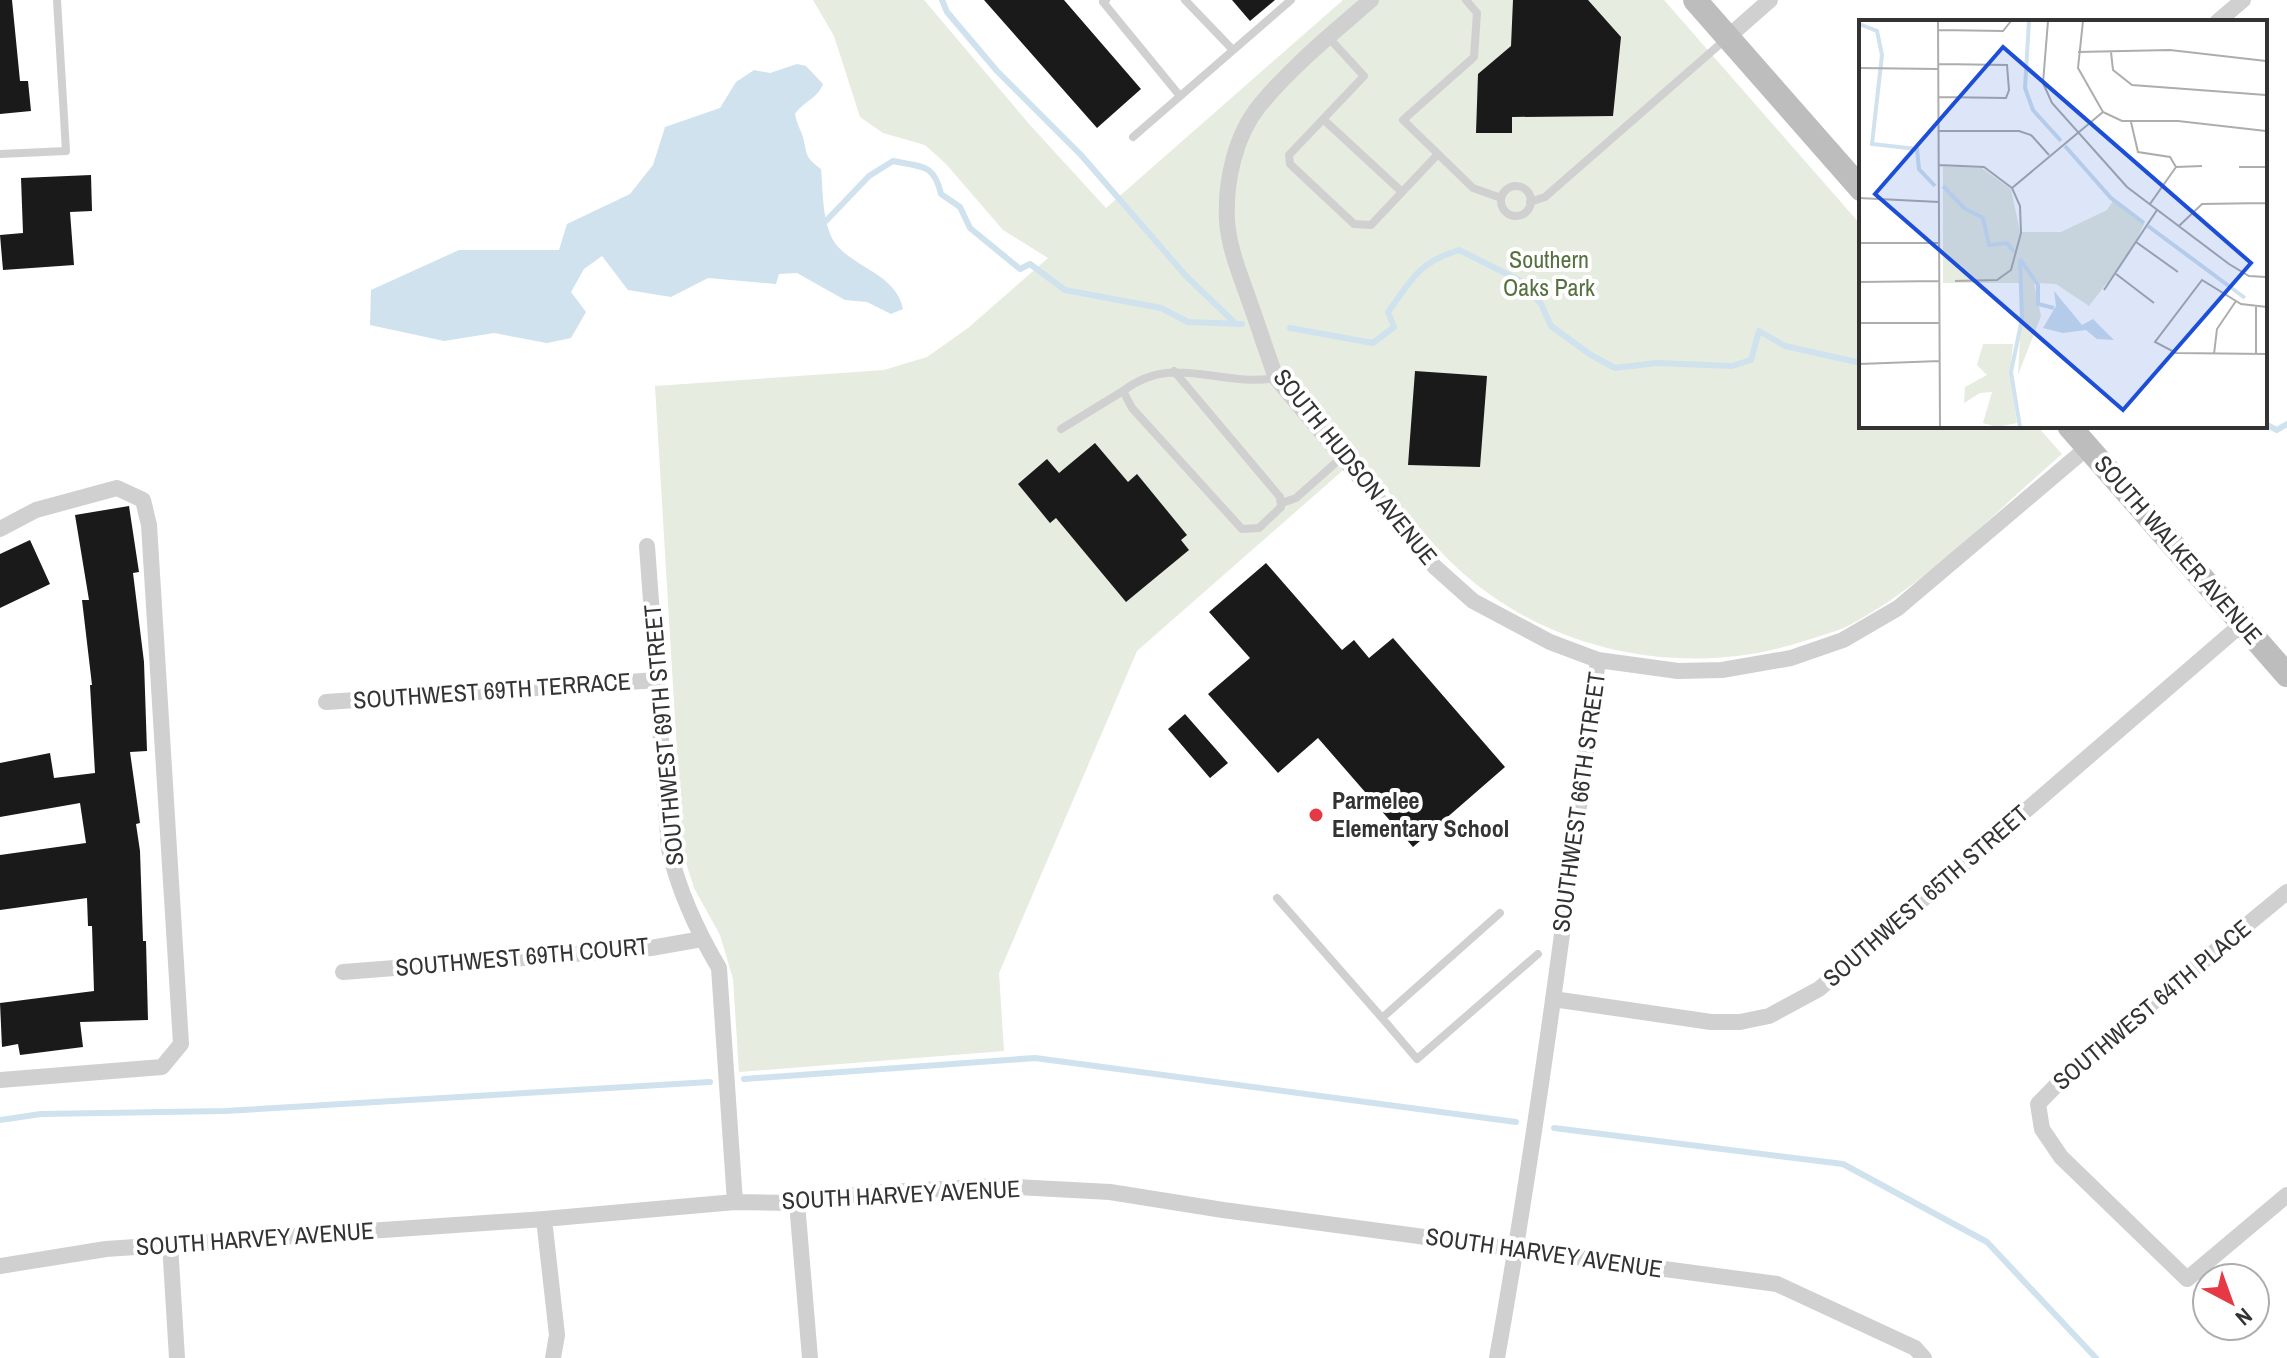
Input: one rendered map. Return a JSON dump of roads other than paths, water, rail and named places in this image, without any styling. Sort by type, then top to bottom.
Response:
[{"type":"main road","points":[[1695,0],[1859,187]]},
{"type":"main road","name":"SOUTH WALKER AVENUE","points":[[2071,428],[2287,675]]},
{"type":"street","name":"SOUTH HUDSON AVENUE","points":[[1371,0],[1258,108],[1239,142],[1229,180],[1227,222],[1235,261],[1276,378],[1435,567],[1473,601],[1550,642],[1598,660]]},
{"type":"street","points":[[1728,37],[1770,0]]},
{"type":"street","points":[[2219,20],[2243,0]]},
{"type":"street","name":"SOUTHWEST 66TH STREET","points":[[1497,1358],[1553,999],[1598,660],[1678,671],[1722,670],[1791,658],[1843,640],[1898,608],[2088,447]]},
{"type":"street","points":[[0,529],[36,510],[117,488],[143,500],[149,525],[181,1044],[162,1067],[0,1080]]},
{"type":"street","name":"SOUTHWEST 69TH STREET","points":[[647,546],[669,849],[679,890],[719,968],[735,1202]]},
{"type":"street","name":"SOUTHWEST 65TH STREET","points":[[1553,999],[1711,1022],[1740,1022],[1769,1016],[1819,989],[2242,624]]},
{"type":"street","name":"SOUTHWEST 69TH TERRACE","points":[[326,702],[658,680]]},
{"type":"street","name":"SOUTHWEST 64TH PLACE","points":[[2287,892],[2072,1069],[2038,1104],[2042,1129],[2061,1157],[2187,1279],[2287,1195]]},
{"type":"street","name":"SOUTHWEST 69TH COURT","points":[[343,972],[651,948],[702,939]]},
{"type":"street","name":"SOUTH HARVEY AVENUE","points":[[0,1266],[106,1249],[544,1219],[735,1202],[797,1203],[867,1193],[999,1186],[1094,1191],[1777,1284],[1915,1348],[1924,1358]]},
{"type":"street","points":[[797,1203],[810,1358]]},
{"type":"street","points":[[544,1219],[557,1335],[553,1358]]},
{"type":"street","points":[[170,1244],[177,1358]]},
{"type":"lane","points":[[0,154],[66,151],[57,0]]},
{"type":"lane","points":[[1106,0],[1103,2],[1180,96]]},
{"type":"lane","points":[[1185,0],[1233,50]]},
{"type":"lane","points":[[1133,137],[1291,0]]},
{"type":"lane","points":[[1466,0],[1477,13],[1474,57],[1403,120],[1473,188],[1501,198]]},
{"type":"lane","points":[[1530,202],[1545,197],[1728,37]]},
{"type":"lane","points":[[1329,38],[1364,76],[1289,155],[1290,164],[1354,224],[1371,225],[1438,154]]},
{"type":"lane","points":[[1323,119],[1402,192]]},
{"type":"lane","points":[[1518,187],[1528,194],[1530,202],[1526,212],[1514,216],[1503,210],[1501,198],[1507,189],[1518,187]]},
{"type":"lane","points":[[1174,371],[1282,503]]},
{"type":"lane","points":[[1061,429],[1159,372],[1259,381],[1276,378]]},
{"type":"lane","points":[[1123,391],[1132,408],[1242,529],[1259,528],[1282,503],[1296,498],[1341,458]]},
{"type":"lane","points":[[1277,898],[1417,1059],[1538,954]]},
{"type":"lane","points":[[1382,1018],[1500,913]]},
{"type":"water","points":[[797,64],[806,66],[823,84],[818,93],[795,114],[808,157],[821,169],[824,212],[831,236],[847,255],[891,286],[903,309],[891,314],[867,302],[845,300],[797,273],[779,274],[776,284],[708,278],[671,297],[628,290],[602,256],[584,269],[571,292],[586,312],[571,338],[547,343],[494,333],[444,341],[370,325],[371,290],[459,250],[559,250],[567,224],[630,194],[653,165],[665,127],[720,108],[736,82],[754,70],[770,73]]},
{"type":"waterway","points":[[942,0],[947,12],[997,71],[1081,155],[1186,276],[1234,322]]},
{"type":"waterway","points":[[826,221],[869,176],[893,161],[919,166],[934,177],[941,194],[960,207],[970,228],[1020,269],[1030,264],[1065,290],[1161,308],[1188,322],[1242,324]]},
{"type":"waterway","points":[[1290,328],[1373,343],[1394,327],[1388,312],[1418,273],[1434,260],[1459,250],[1523,282],[1541,304],[1551,326],[1615,368],[1656,363],[1732,366],[1751,360],[1759,331],[1785,346],[1859,363]]},
{"type":"waterway","points":[[2267,425],[2277,430],[2287,424]]},
{"type":"waterway","points":[[744,1079],[1035,1058],[1516,1122]]},
{"type":"waterway","points":[[0,1120],[41,1114],[225,1111],[710,1082]]},
{"type":"waterway","points":[[1554,1128],[1843,1164],[1987,1242],[2096,1358]]},
{"type":"place","name":"Parmelee Elementary School","points":[[1316,815]]},
{"type":"park label","name":"Southern Oaks Park","points":[[1549,274]]}]
